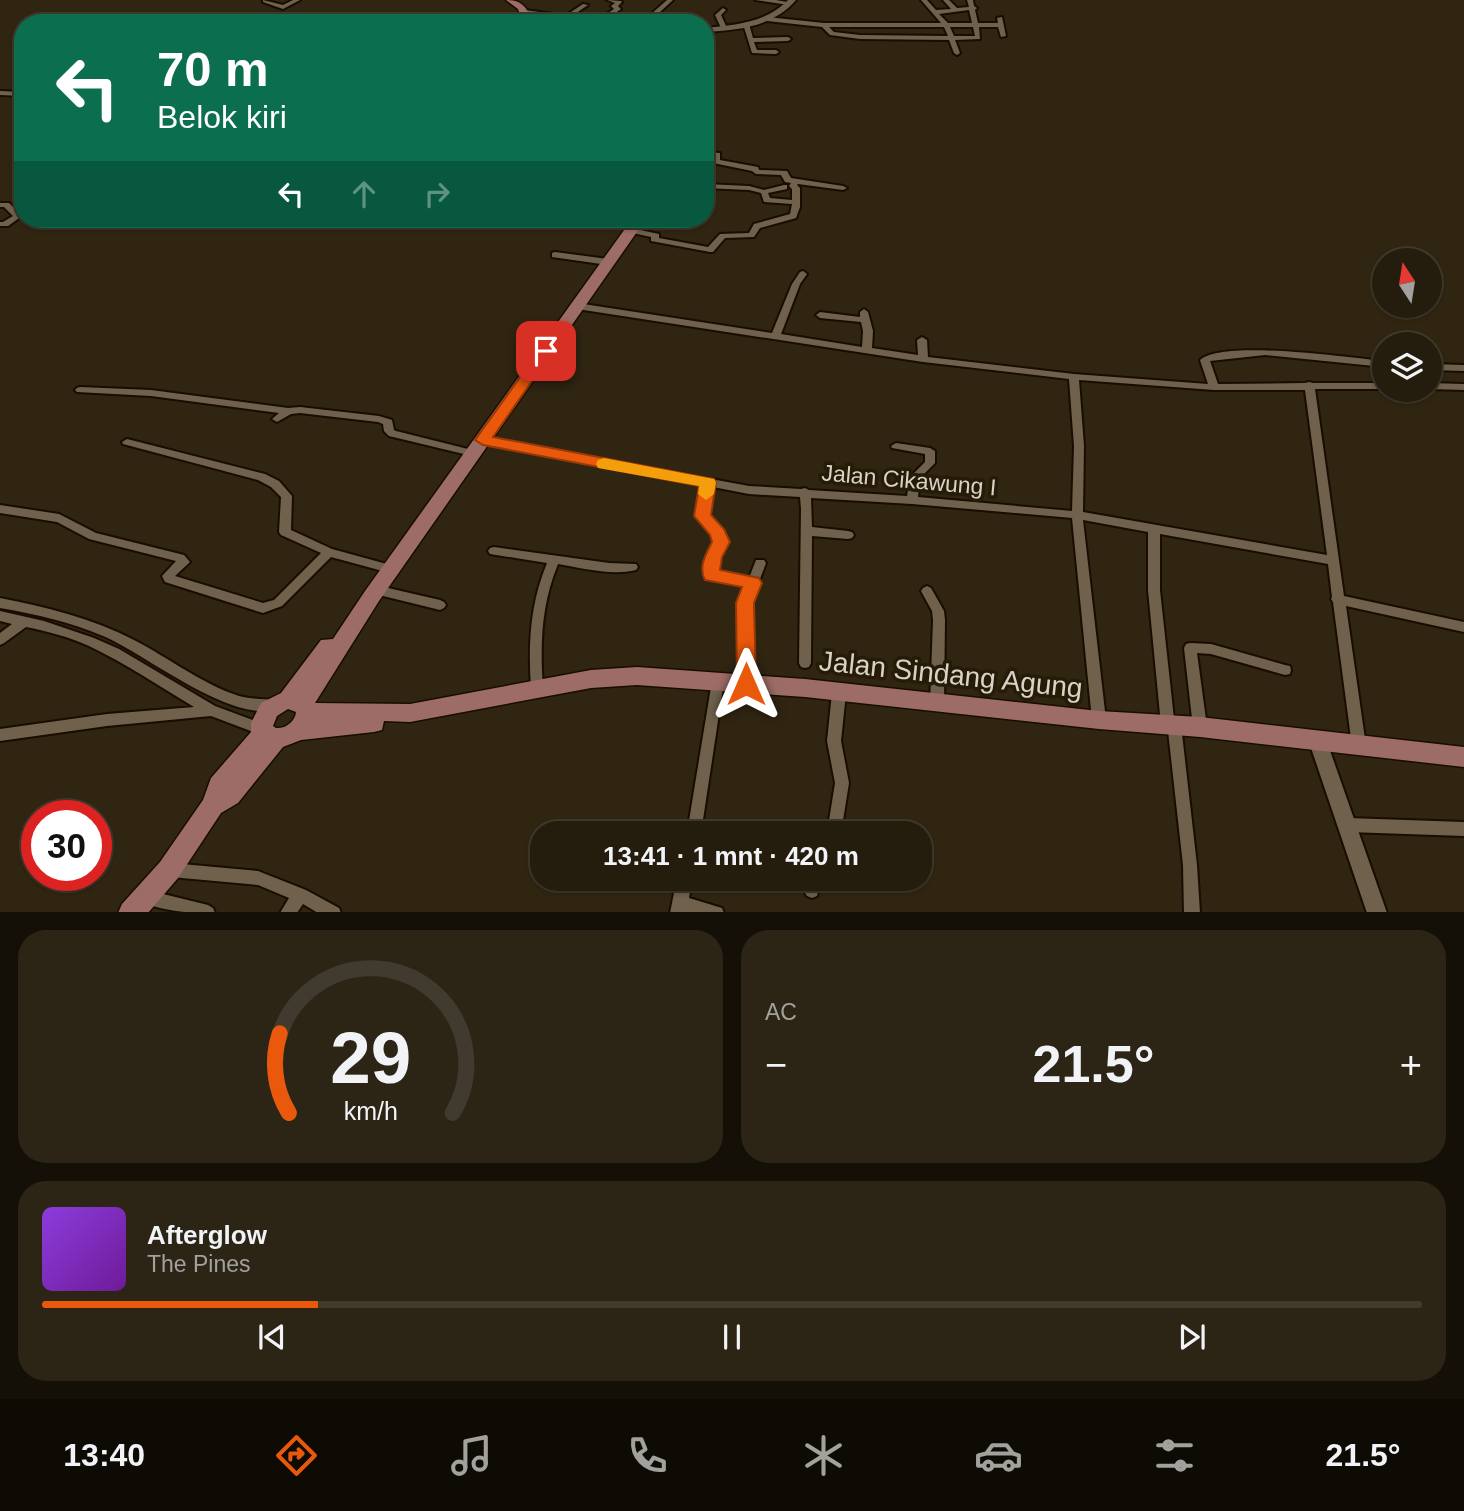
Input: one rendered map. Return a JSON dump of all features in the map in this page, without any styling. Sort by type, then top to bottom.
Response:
[{"type":"main road","points":[[511,0],[523,14]]},
{"type":"main road","points":[[138,904],[169,870],[213,805],[230,796],[284,719],[322,675],[373,593],[633,228]]},
{"type":"main road","name":"Jalan Sindang Agung","points":[[284,719],[394,721],[410,713],[537,688],[591,679],[637,676],[718,681],[1099,720],[1200,727],[1464,757]]},
{"type":"street","points":[[266,0],[283,7],[297,0]]},
{"type":"street","points":[[610,0],[619,2],[614,6],[618,9],[611,14]]},
{"type":"street","points":[[654,14],[670,0]]},
{"type":"street","points":[[758,0],[791,2]]},
{"type":"street","points":[[925,0],[947,26],[957,53]]},
{"type":"street","points":[[946,0],[956,10]]},
{"type":"street","points":[[821,25],[832,34],[864,37],[979,38],[970,0]]},
{"type":"street","points":[[714,29],[779,15],[791,2]]},
{"type":"street","points":[[572,14],[585,5]]},
{"type":"street","points":[[937,12],[974,8]]},
{"type":"street","points":[[648,14],[659,9]]},
{"type":"street","points":[[723,10],[718,15],[724,28]]},
{"type":"street","points":[[765,19],[777,23],[782,29],[821,25],[975,26],[1000,22],[1003,36]]},
{"type":"street","points":[[746,24],[754,52],[776,52]]},
{"type":"street","points":[[862,25],[864,37]]},
{"type":"street","points":[[751,40],[788,39]]},
{"type":"street","points":[[714,155],[716,160],[755,169],[756,172],[784,173],[787,179],[843,188]]},
{"type":"street","points":[[641,228],[656,236],[654,239],[710,250],[724,235],[752,234],[757,226],[793,216],[796,188],[793,186],[796,181]]},
{"type":"street","points":[[714,184],[764,192],[784,187]]},
{"type":"street","points":[[764,192],[767,200],[790,202]]},
{"type":"street","points":[[555,255],[608,262]]},
{"type":"street","points":[[775,337],[796,284],[803,274]]},
{"type":"street","points":[[577,306],[923,359],[1074,377],[1214,387],[1372,386]]},
{"type":"street","points":[[820,315],[864,316],[868,331],[867,350]]},
{"type":"street","points":[[922,340],[923,359]]},
{"type":"street","points":[[1214,387],[1205,360],[1210,356],[1271,352],[1372,363]]},
{"type":"street","points":[[1442,367],[1464,368]]},
{"type":"street","points":[[1074,377],[1079,446],[1077,515],[1099,720]]},
{"type":"street","points":[[1309,386],[1359,746]]},
{"type":"street","points":[[1442,386],[1464,387]]},
{"type":"street","points":[[80,390],[151,393],[288,411]]},
{"type":"street","name":"Jalan Cikawung I","points":[[288,411],[300,410],[385,421],[393,434],[749,490],[912,500],[1077,515],[1332,560]]},
{"type":"street","points":[[277,419],[288,411]]},
{"type":"street","points":[[127,442],[236,470],[275,484],[288,496],[285,532],[329,552],[390,569]]},
{"type":"street","points":[[896,446],[930,451],[930,463],[915,477],[912,500]]},
{"type":"street","points":[[708,482],[703,516],[718,533],[721,542],[713,557],[711,576],[753,583]]},
{"type":"street","points":[[804,492],[807,531],[805,663]]},
{"type":"street","points":[[0,509],[59,518],[93,536],[180,558],[184,562],[182,566],[168,576],[169,579],[263,608],[278,603],[329,552]]},
{"type":"street","points":[[1154,529],[1153,590],[1190,865],[1192,912]]},
{"type":"street","points":[[807,531],[848,535]]},
{"type":"street","points":[[494,551],[609,567],[632,567]]},
{"type":"street","points":[[537,688],[533,640],[541,587],[554,559]]},
{"type":"street","points":[[746,684],[745,603],[760,563]]},
{"type":"street","points":[[927,591],[938,611],[939,620],[937,704]]},
{"type":"street","points":[[373,593],[440,605]]},
{"type":"street","points":[[1337,599],[1464,627]]},
{"type":"street","points":[[0,603],[67,618],[118,637],[235,701],[265,707],[284,719]]},
{"type":"street","points":[[0,616],[53,629],[116,653],[210,710]]},
{"type":"street","points":[[53,629],[67,618]]},
{"type":"street","points":[[0,640],[24,621]]},
{"type":"street","points":[[1200,727],[1190,649],[1211,649],[1285,670]]},
{"type":"street","points":[[696,821],[718,681]]},
{"type":"street","points":[[836,821],[842,783],[834,741],[839,693]]},
{"type":"street","points":[[0,735],[107,720],[210,710],[284,719]]},
{"type":"street","points":[[1318,742],[1377,912]]},
{"type":"street","points":[[1348,825],[1464,829]]},
{"type":"street","points":[[169,870],[258,878],[334,912]]},
{"type":"street","points":[[288,912],[301,895]]},
{"type":"street","points":[[138,904],[208,912]]},
{"type":"street","points":[[679,908],[717,912]]},
{"type":"slow traffic","points":[[604,464],[708,482],[706,494]]},
{"type":"route","points":[[546,351],[483,440],[708,482],[703,516],[721,538],[713,557],[711,576],[753,583],[745,603],[746,684]]}]
